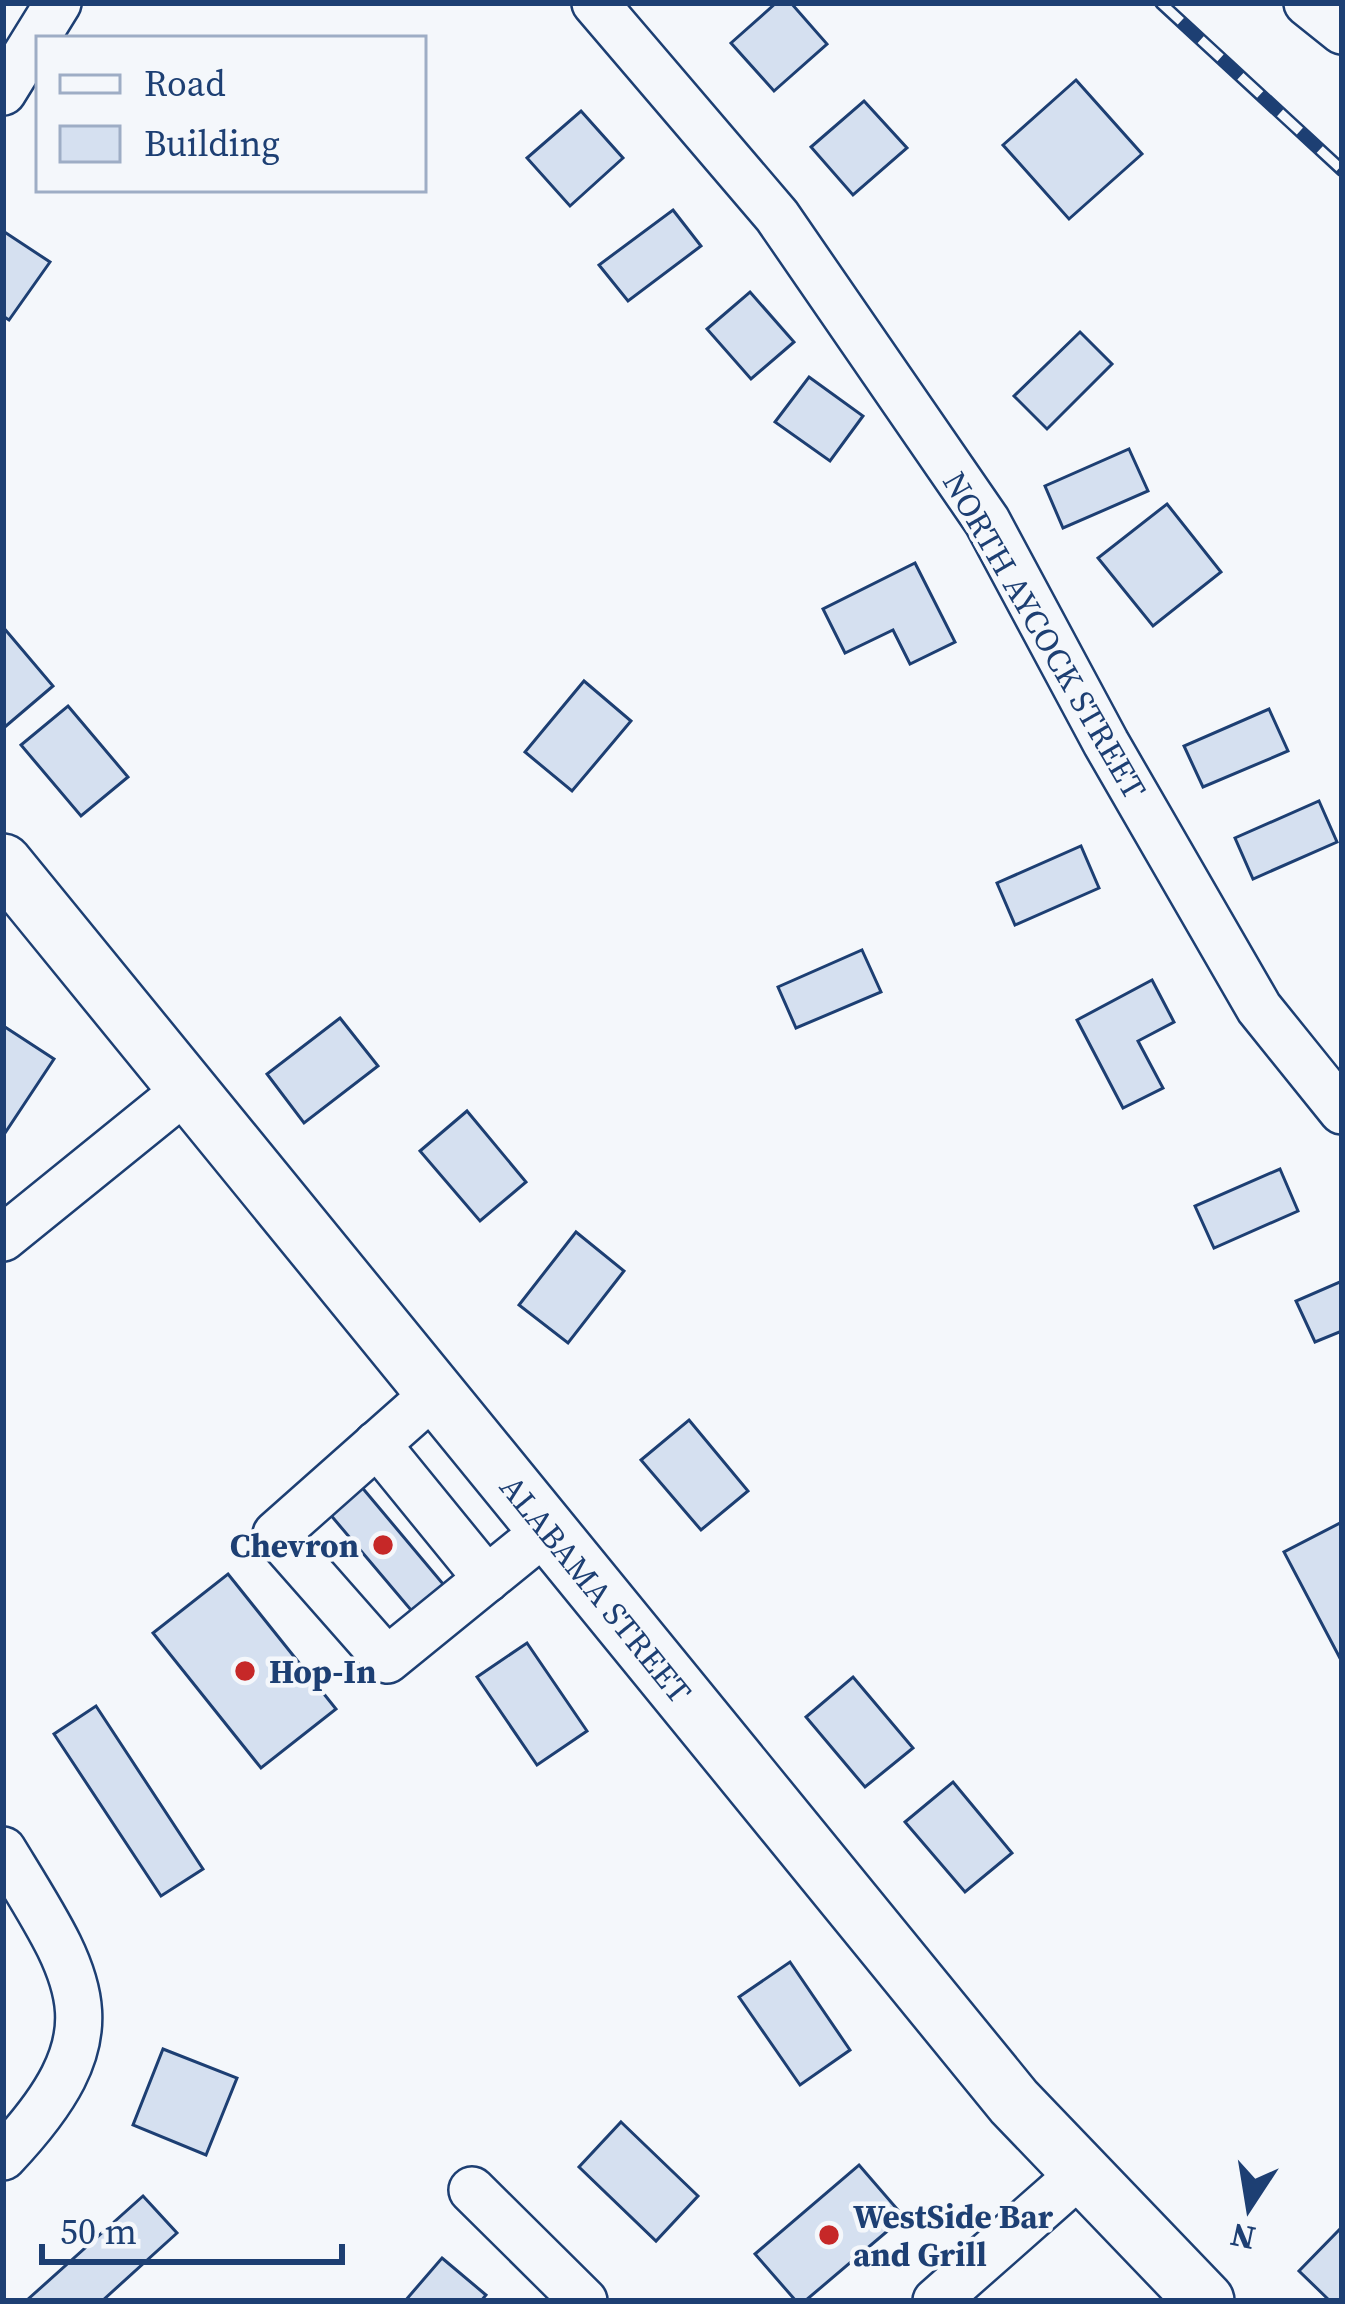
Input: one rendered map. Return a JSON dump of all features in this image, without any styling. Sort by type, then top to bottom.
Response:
[{"type":"main road","name":"ALABAMA STREET","points":[[5,870],[1014,2102],[1205,2301]]},
{"type":"street","points":[[38,36],[58,3]]},
{"type":"street","name":"NORTH AYCOCK STREET","points":[[595,3],[777,216],[987,521],[1106,743],[1259,1008],[1342,1111]]},
{"type":"street","points":[[1307,3],[1342,32]]},
{"type":"street","points":[[3,92],[36,39]]},
{"type":"street","points":[[3,1238],[187,1090]]},
{"type":"street","points":[[435,1393],[276,1534],[387,1660],[548,1530]]},
{"type":"street","points":[[377,1444],[487,1579]]},
{"type":"street","points":[[3,1850],[79,1984],[79,2040],[54,2098],[3,2157]]},
{"type":"street","points":[[936,2301],[1081,2173]]},
{"type":"street","points":[[472,2190],[584,2301]]},
{"type":"building","points":[[776,3],[791,3],[827,44],[774,91],[731,43]]},
{"type":"building","points":[[1076,80],[1142,154],[1069,219],[1003,145]]},
{"type":"building","points":[[864,101],[907,148],[853,195],[811,147]]},
{"type":"building","points":[[581,111],[623,158],[570,206],[527,158]]},
{"type":"building","points":[[673,210],[701,246],[628,301],[599,265]]},
{"type":"building","points":[[3,231],[50,262],[9,320],[3,316]]},
{"type":"building","points":[[750,292],[794,342],[751,379],[707,329]]},
{"type":"building","points":[[1080,332],[1112,364],[1047,429],[1014,396]]},
{"type":"building","points":[[809,377],[863,416],[830,461],[775,422]]},
{"type":"building","points":[[1129,449],[1148,491],[1063,528],[1045,486]]},
{"type":"building","points":[[1167,504],[1221,572],[1153,626],[1098,558]]},
{"type":"building","points":[[915,563],[955,642],[910,664],[893,630],[845,653],[823,609]]},
{"type":"building","points":[[3,627],[53,686],[6,726],[3,722]]},
{"type":"building","points":[[584,681],[631,721],[572,791],[525,752]]},
{"type":"building","points":[[68,706],[128,777],[81,816],[21,745]]},
{"type":"building","points":[[1269,709],[1288,751],[1203,787],[1184,746]]},
{"type":"building","points":[[1319,801],[1337,842],[1253,879],[1235,838]]},
{"type":"building","points":[[1081,846],[1099,888],[1015,925],[997,883]]},
{"type":"building","points":[[862,950],[881,992],[796,1028],[778,987]]},
{"type":"building","points":[[1152,980],[1174,1022],[1138,1041],[1163,1088],[1123,1108],[1077,1020]]},
{"type":"building","points":[[340,1018],[378,1066],[304,1123],[267,1074]]},
{"type":"building","points":[[5,1027],[54,1059],[3,1136],[3,1031]]},
{"type":"building","points":[[467,1111],[526,1182],[480,1221],[420,1151]]},
{"type":"building","points":[[1280,1169],[1298,1211],[1214,1248],[1195,1206]]},
{"type":"building","points":[[576,1232],[624,1271],[568,1343],[519,1305]]},
{"type":"building","points":[[1342,1281],[1342,1331],[1315,1342],[1296,1301]]},
{"type":"building","points":[[689,1420],[748,1491],[701,1530],[641,1460]]},
{"type":"building","name":"Chevron","points":[[339,1460],[459,1603],[427,1629],[307,1487]]},
{"type":"building","points":[[1342,1522],[1342,1662],[1284,1552]]},
{"type":"building","name":"Hop-In","points":[[228,1574],[336,1709],[261,1768],[153,1633]]},
{"type":"building","points":[[527,1643],[587,1731],[537,1765],[477,1677]]},
{"type":"building","points":[[853,1677],[913,1748],[865,1787],[806,1717]]},
{"type":"building","points":[[96,1706],[203,1869],[161,1896],[54,1734]]},
{"type":"building","points":[[953,1782],[1012,1853],[965,1892],[905,1822]]},
{"type":"building","points":[[790,1962],[850,2050],[800,2085],[739,1997]]},
{"type":"building","points":[[163,2049],[237,2078],[206,2155],[133,2125]]},
{"type":"building","points":[[621,2122],[698,2196],[656,2241],[579,2167]]},
{"type":"building","name":"WestSide Bar and Grill","points":[[859,2165],[904,2217],[805,2301],[796,2301],[755,2254]]},
{"type":"building","points":[[143,2196],[177,2233],[102,2301],[26,2301]]},
{"type":"building","points":[[1342,2227],[1342,2301],[1330,2301],[1299,2271]]},
{"type":"building","points":[[442,2258],[486,2295],[481,2301],[405,2301]]},
{"type":"railway","points":[[1161,3],[1342,170]]},
{"type":"place","name":"Chevron","points":[[383,1545]]},
{"type":"place","name":"Hop-In","points":[[245,1671]]},
{"type":"place","name":"WestSide Bar and Grill","points":[[829,2235]]}]
